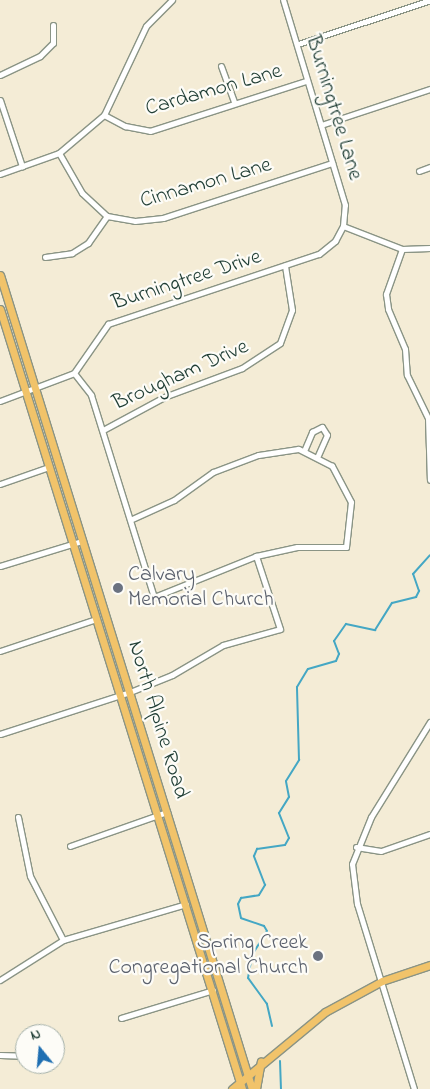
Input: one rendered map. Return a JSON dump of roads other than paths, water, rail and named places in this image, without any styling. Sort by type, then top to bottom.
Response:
[{"type":"main road","name":"North Alpine Road","points":[[0,275],[247,1074],[254,1089]]},
{"type":"main road","name":"North Alpine Road","points":[[0,309],[214,990],[242,1089]]},
{"type":"main road","points":[[232,1089],[261,1061],[316,1017],[382,981],[430,965]]},
{"type":"main road","points":[[254,1089],[261,1061]]},
{"type":"street","points":[[0,174],[59,153],[104,115],[146,26],[172,0]]},
{"type":"street","name":"Burningtree Lane","points":[[283,0],[298,44],[306,81],[345,205],[343,226]]},
{"type":"street","name":"Cardamon Lane","points":[[298,44],[430,0]]},
{"type":"street","points":[[0,75],[40,56],[53,43],[53,25]]},
{"type":"street","points":[[221,66],[234,102]]},
{"type":"street","name":"Cardamon Lane","points":[[104,115],[125,126],[150,131],[234,102],[306,81]]},
{"type":"street","points":[[321,125],[430,89]]},
{"type":"street","points":[[0,100],[22,166]]},
{"type":"street","points":[[45,257],[72,253],[88,242],[107,216],[82,193],[59,153]]},
{"type":"street","name":"Cinnamon Lane","points":[[107,216],[135,221],[163,218],[332,162]]},
{"type":"street","points":[[420,171],[430,168]]},
{"type":"street","points":[[343,226],[402,249],[430,248]]},
{"type":"street","name":"Burningtree Drive","points":[[74,373],[108,324],[319,254],[343,226]]},
{"type":"street","points":[[402,249],[386,294],[388,309],[405,349],[407,376],[428,418],[430,480]]},
{"type":"street","name":"Brougham Drive","points":[[103,430],[164,397],[242,368],[280,343],[292,310],[285,266]]},
{"type":"street","points":[[0,401],[36,390],[74,373],[91,395],[132,519],[154,597],[256,556],[297,547],[346,547],[350,502],[332,466],[298,449],[258,454],[213,472],[174,500],[132,519]]},
{"type":"street","points":[[304,451],[312,432],[322,427],[327,435],[317,457]]},
{"type":"street","points":[[0,484],[49,467]]},
{"type":"street","points":[[0,566],[82,541]]},
{"type":"street","points":[[0,734],[130,692],[172,675],[223,646],[280,629],[256,556]]},
{"type":"street","points":[[0,651],[96,619]]},
{"type":"street","points":[[414,1089],[352,882],[356,847],[430,722]]},
{"type":"street","points":[[70,846],[167,812]]},
{"type":"street","points":[[18,817],[30,876],[63,940]]},
{"type":"street","points":[[356,847],[381,850],[430,834]]},
{"type":"street","points":[[0,980],[63,940],[186,904]]},
{"type":"street","points":[[120,1018],[214,990]]},
{"type":"street","points":[[0,1055],[15,1056]]},
{"type":"waterway","points":[[272,1026],[267,1004],[248,978],[252,955],[267,931],[264,926],[241,918],[238,904],[241,898],[259,895],[265,885],[254,856],[257,849],[285,845],[289,838],[279,813],[289,797],[286,781],[299,760],[297,687],[308,669],[336,661],[339,654],[334,641],[346,624],[375,630],[392,603],[416,597],[419,591],[413,574],[430,555]]},
{"type":"waterway","points":[[280,1061],[281,1089]]},
{"type":"place","name":"Calvary Memorial Church","points":[[118,588]]},
{"type":"place","name":"Spring Creek Congregational Church","points":[[318,956]]}]
